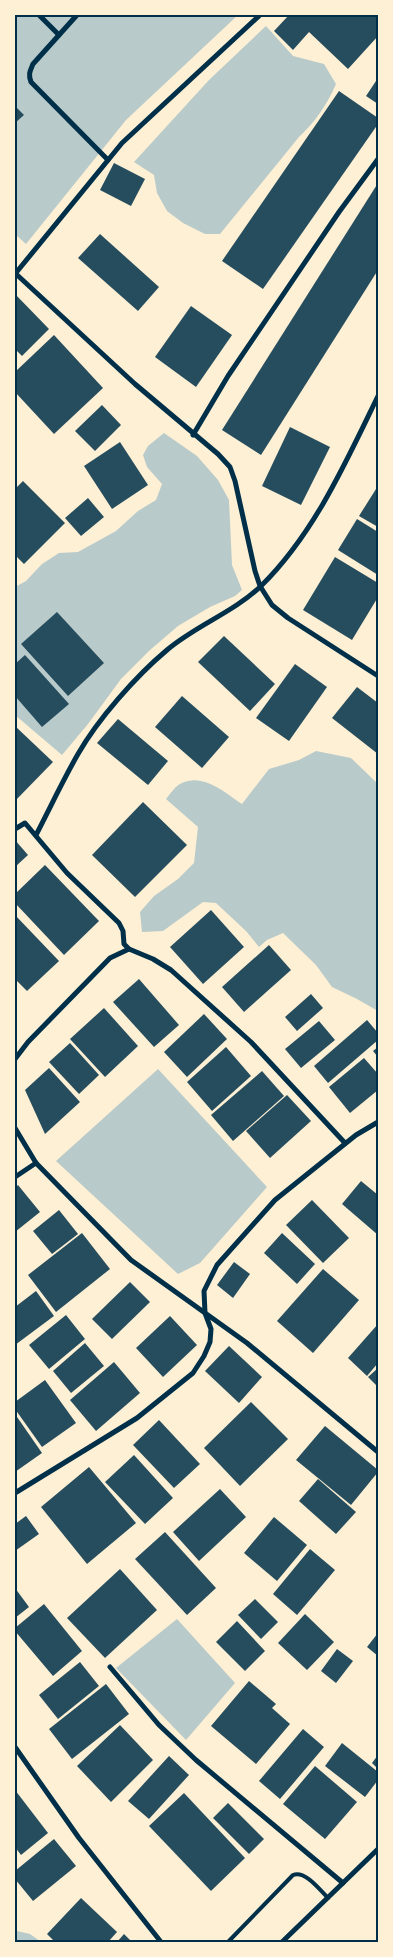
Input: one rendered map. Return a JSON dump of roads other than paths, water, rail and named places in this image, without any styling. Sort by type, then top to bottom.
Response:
[{"type":"street","points":[[39,15],[59,35]]},
{"type":"street","points":[[77,15],[34,64],[30,71],[31,82],[108,160]]},
{"type":"street","points":[[260,15],[122,143],[15,274],[193,435],[218,454],[230,467],[255,571],[260,586],[272,605],[288,618],[378,676]]},
{"type":"street","points":[[193,435],[228,376],[339,212],[378,159]]},
{"type":"street","points":[[36,835],[79,752],[118,698],[168,649],[232,608],[260,586],[289,552],[311,522],[343,467],[378,396]]},
{"type":"street","points":[[15,829],[25,823],[67,873],[118,923],[123,931],[124,944],[129,950],[153,959],[171,970],[251,1042],[345,1143]]},
{"type":"street","points":[[15,1058],[28,1042],[110,958],[129,950]]},
{"type":"street","points":[[15,1493],[137,1418],[193,1372],[204,1356],[210,1342],[211,1329],[205,1313],[204,1291],[217,1265],[275,1200],[345,1143],[378,1122]]},
{"type":"street","points":[[15,1128],[36,1163],[131,1260],[248,1343],[378,1452]]},
{"type":"street","points":[[15,1177],[36,1163]]},
{"type":"street","points":[[110,1667],[160,1725],[196,1760],[343,1883]]},
{"type":"street","points":[[15,1747],[79,1838],[161,1942]]},
{"type":"street","points":[[286,1941],[378,1849]]},
{"type":"lane","points":[[228,1942],[293,1874],[304,1875],[328,1898]]}]
